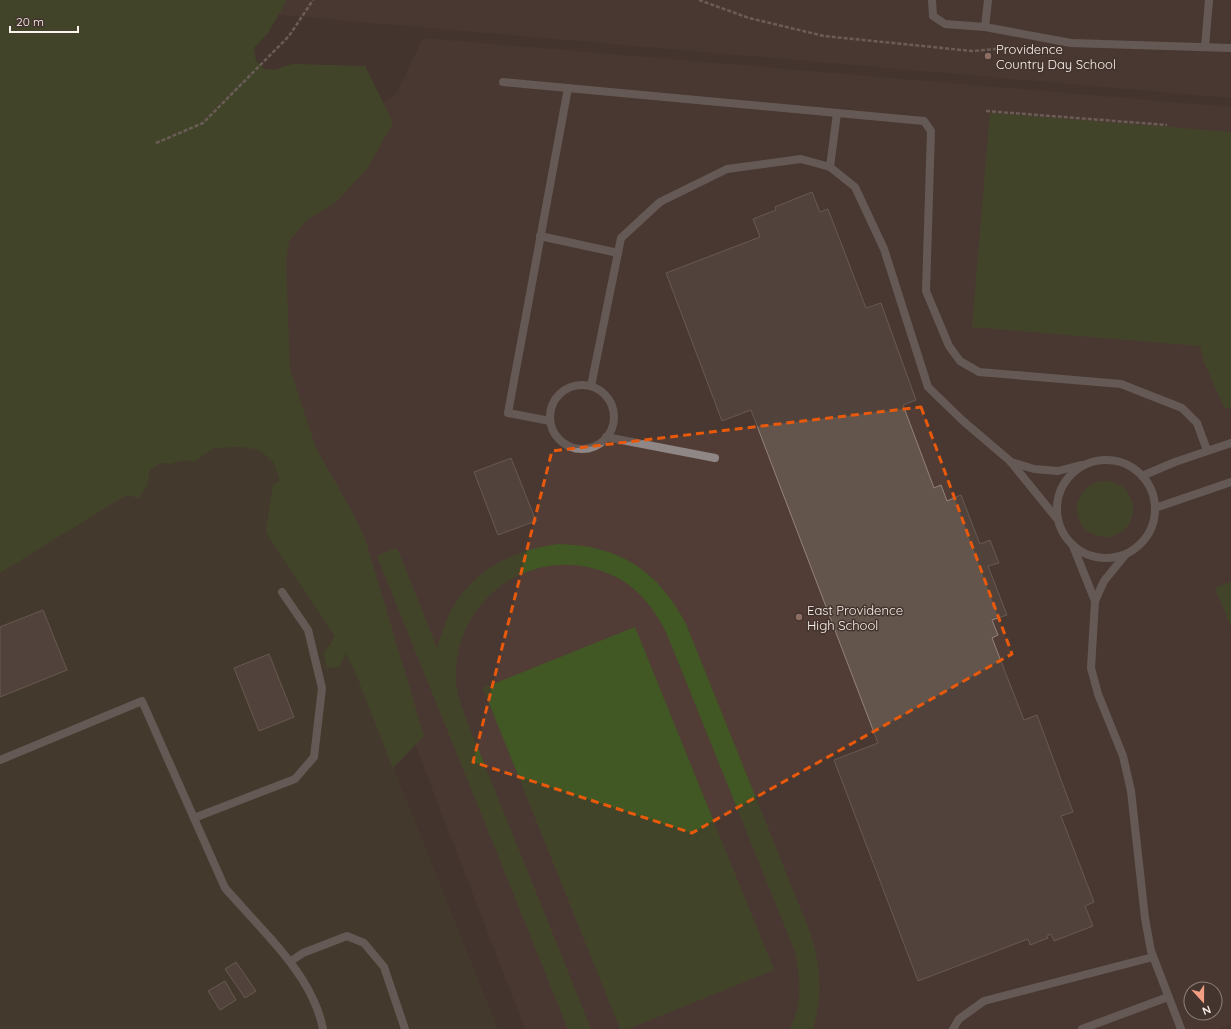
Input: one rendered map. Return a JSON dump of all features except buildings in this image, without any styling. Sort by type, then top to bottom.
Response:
[{"type":"street","points":[[932,0],[933,16],[945,24],[986,27],[1071,43],[1231,48]]},
{"type":"street","points":[[986,27],[988,0]]},
{"type":"street","points":[[1205,47],[1209,0]]},
{"type":"street","points":[[503,82],[924,120],[931,131],[926,291],[949,346],[960,361],[979,372],[1121,384],[1182,408],[1197,423],[1207,450]]},
{"type":"street","points":[[550,421],[508,413],[568,88]]},
{"type":"street","points":[[830,167],[837,112]]},
{"type":"street","points":[[591,386],[621,238],[660,202],[727,169],[801,159],[830,167],[855,187],[884,250],[928,386],[962,420],[1010,461],[1058,520]]},
{"type":"street","points":[[540,236],[618,253]]},
{"type":"street","points":[[580,384],[591,386],[600,390],[608,398],[614,418],[612,428],[606,437],[598,444],[588,448],[578,449],[567,445],[559,439],[553,431],[550,421],[550,410],[554,400],[561,392],[570,386],[580,384]]},
{"type":"street","points":[[606,437],[715,458]]},
{"type":"street","points":[[1142,476],[1231,442]]},
{"type":"street","points":[[1010,461],[1034,468],[1058,471],[1092,462],[1108,460],[1124,463],[1138,472],[1149,484],[1155,500],[1155,516],[1150,532],[1140,545],[1126,554],[1104,581],[1095,602],[1092,668],[1098,694],[1123,756],[1131,791],[1145,918],[1153,957],[1181,1029]]},
{"type":"street","points":[[1092,462],[1078,469],[1066,480],[1059,494],[1057,510],[1060,526],[1067,540],[1079,551],[1094,557],[1110,558],[1126,554]]},
{"type":"street","points":[[1155,508],[1231,482]]},
{"type":"street","points":[[1073,545],[1095,602]]},
{"type":"street","points":[[194,818],[296,779],[314,757],[322,688],[308,630],[282,592]]},
{"type":"street","points":[[0,760],[142,701],[225,888],[291,961],[309,991],[323,1029]]},
{"type":"street","points":[[291,961],[302,953],[347,936],[364,943],[384,967],[405,1029]]},
{"type":"street","points":[[953,1029],[959,1019],[984,1002],[1153,957]]},
{"type":"street","points":[[1082,1029],[1168,997]]},
{"type":"path","points":[[156,143],[203,123],[289,36],[313,0]]},
{"type":"path","points":[[699,0],[749,18],[824,36],[972,51],[1010,48]]},
{"type":"path","points":[[986,111],[1167,125]]},
{"type":"highlighted area","points":[[921,407],[1012,654],[692,833],[473,762],[552,451]]},
{"type":"shaded area","name":"Providence Country Day School","points":[[261,0],[1231,0],[1231,98],[259,13]]},
{"type":"shaded area","name":"East Providence High School","points":[[423,38],[1231,107],[1231,1024],[1219,1029],[525,1029],[223,246],[349,126],[397,93]]},
{"type":"shaded area","points":[[242,447],[260,450],[274,463],[280,482],[273,485],[266,531],[335,636],[328,646],[346,653],[354,669],[498,1029],[0,1029],[0,573],[126,495],[147,485],[150,470],[161,463],[170,464],[186,460],[194,462],[213,448]]},
{"type":"green space","points":[[0,0],[287,0],[268,33],[254,48],[256,61],[264,69],[275,70],[292,64],[365,66],[393,123],[367,169],[335,203],[307,220],[289,241],[286,261],[290,369],[316,448],[355,517],[366,542],[424,736],[393,768],[354,669],[346,653],[340,666],[327,668],[324,654],[335,636],[266,531],[273,485],[280,481],[274,463],[260,450],[242,447],[213,448],[194,462],[186,460],[170,464],[161,463],[150,470],[147,485],[139,498],[126,495],[0,573]]},
{"type":"green space","points":[[990,113],[1231,132],[1231,407],[1225,409],[1204,362],[1200,346],[972,327]]},
{"type":"green space","points":[[1099,481],[1111,481],[1121,485],[1129,493],[1133,503],[1133,515],[1129,525],[1121,533],[1111,537],[1099,537],[1089,533],[1081,525],[1077,515],[1077,503],[1081,493],[1089,485]]},
{"type":"green space","points":[[560,544],[582,546],[601,550],[619,556],[635,565],[650,576],[663,589],[675,605],[686,624],[811,935],[817,959],[820,982],[818,1005],[813,1029],[790,1029],[797,1009],[800,989],[794,949],[662,624],[646,601],[633,588],[618,578],[590,567],[562,565],[535,569],[510,580],[489,596],[472,617],[461,643],[456,672],[456,682],[463,711],[591,1029],[568,1029],[377,556],[397,548],[437,648],[446,621],[459,598],[482,574],[496,564],[526,551]]},
{"type":"green space","points":[[1231,582],[1231,627],[1215,588]]},
{"type":"green space","points":[[635,627],[774,970],[628,1029],[620,1029],[483,688]]},
{"type":"place","name":"Providence Country Day School","points":[[988,56]]},
{"type":"place","name":"East Providence High School","points":[[799,617]]}]
